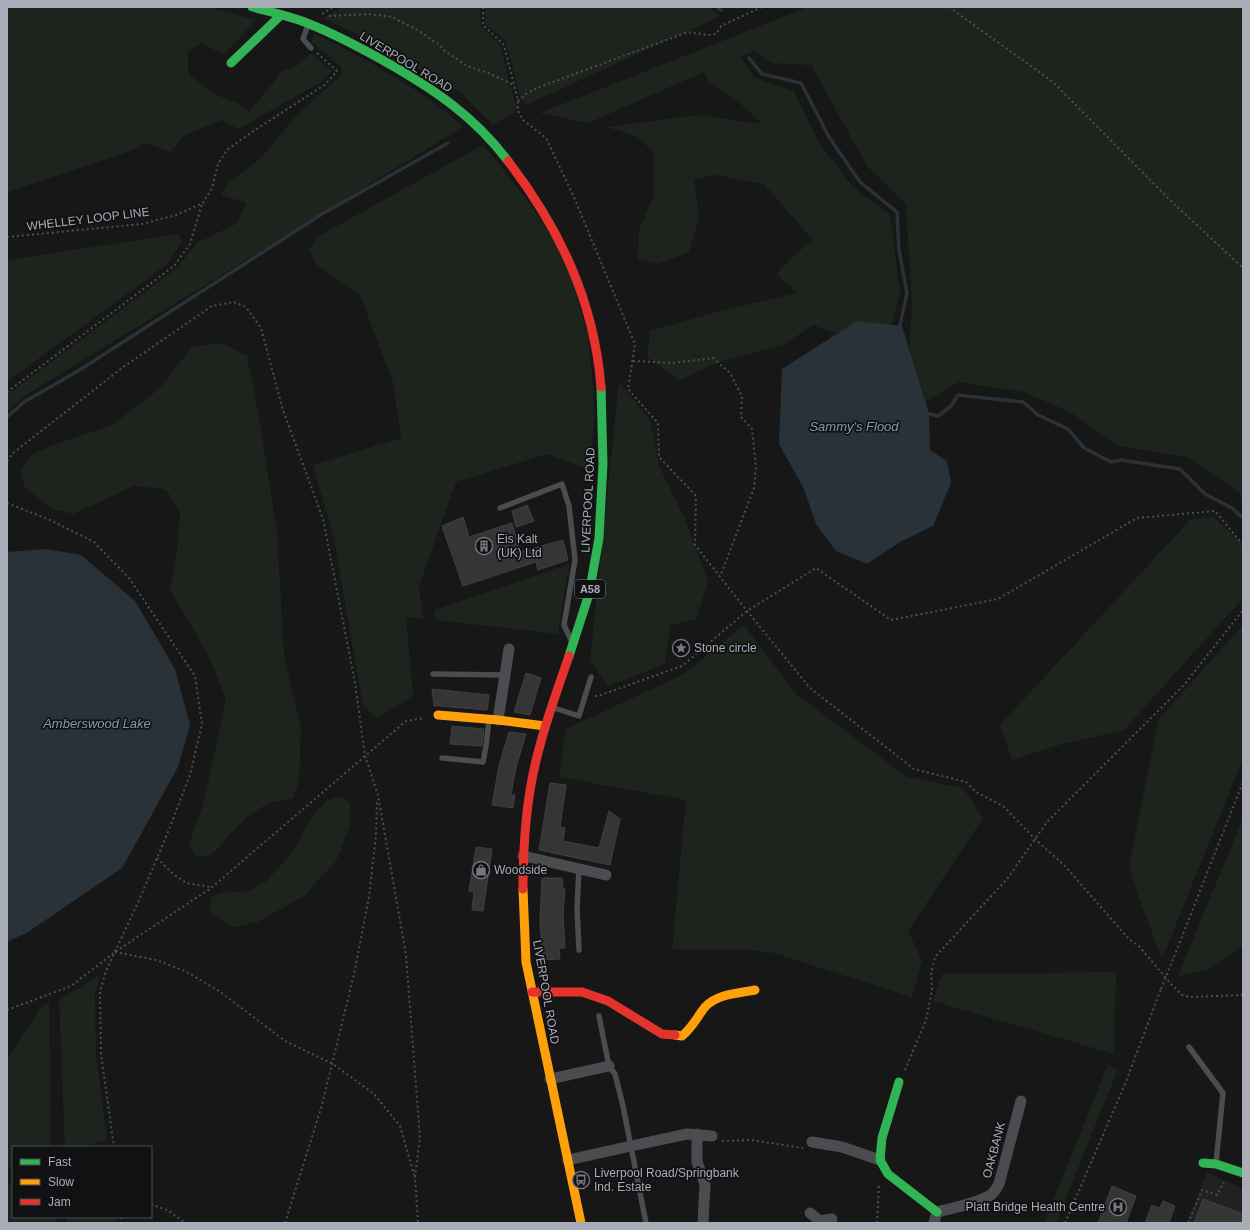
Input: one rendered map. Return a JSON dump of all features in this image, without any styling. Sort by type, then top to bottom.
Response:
[{"type":"main road","name":"LIVERPOOL ROAD","points":[[252,7],[276,11],[308,23],[350,43],[418,80],[455,107],[473,123],[501,153],[537,200],[551,223],[574,272],[590,319],[596,345],[600,377],[603,440],[601,524],[598,549],[587,602],[545,726],[527,812],[523,856],[523,925],[526,962],[581,1223]]},
{"type":"main road","points":[[231,63],[276,11]]},
{"type":"main road","points":[[438,715],[545,726]]},
{"type":"main road","points":[[532,992],[582,992],[608,1001],[662,1034],[682,1036],[690,1030],[706,1006],[717,998],[756,990]]},
{"type":"main road","points":[[899,1082],[882,1138],[880,1160],[888,1174],[936,1218]]},
{"type":"main road","points":[[1203,1163],[1216,1164],[1232,1168],[1243,1173]]},
{"type":"street","points":[[494,720],[505,675],[509,649]]},
{"type":"street","points":[[523,856],[606,875]]},
{"type":"street","points":[[550,1079],[609,1066]]},
{"type":"street","name":"OAKBANK","points":[[936,1218],[984,1198],[992,1194],[996,1189],[999,1184],[1021,1101]]},
{"type":"street","points":[[568,1160],[687,1134],[712,1136]]},
{"type":"street","points":[[697,1134],[697,1162],[705,1184],[703,1223]]},
{"type":"street","points":[[812,1142],[842,1147],[880,1160]]},
{"type":"street","points":[[810,1213],[819,1222],[832,1219]]},
{"type":"lane","points":[[308,23],[303,39],[311,48]]},
{"type":"lane","points":[[500,508],[562,484],[569,506],[575,560],[564,625],[573,645]]},
{"type":"lane","points":[[434,674],[505,675]]},
{"type":"lane","points":[[552,707],[580,716],[591,677]]},
{"type":"lane","points":[[442,758],[483,762],[494,720]]},
{"type":"lane","points":[[579,869],[577,909],[580,950]]},
{"type":"lane","points":[[599,1016],[609,1066],[615,1074],[623,1106],[646,1223]]},
{"type":"lane","points":[[1189,1048],[1223,1093],[1216,1164]]},
{"type":"path","points":[[482,7],[483,25],[504,45],[518,101],[518,111],[523,120],[546,138],[573,195],[636,344],[628,389],[658,423],[659,456],[696,496],[695,545],[810,688],[914,770],[966,782],[976,792],[1003,806],[1064,866],[1130,940],[1138,945],[1182,995],[1190,997],[1243,994]]},
{"type":"path","points":[[518,101],[526,94],[537,88],[688,32],[708,35],[716,34],[721,26],[762,7]]},
{"type":"path","points":[[949,7],[1053,82],[1173,203],[1243,268]]},
{"type":"path","points":[[317,16],[369,14],[392,17],[422,32],[445,51],[467,66],[488,73],[514,85]]},
{"type":"path","points":[[7,392],[174,266],[190,244],[203,203],[212,188],[218,164],[227,150],[326,84],[337,71],[311,48]]},
{"type":"path","name":"WHELLEY LOOP LINE","points":[[7,237],[142,224],[176,215],[203,203]]},
{"type":"path","points":[[7,461],[13,453],[122,368],[212,306],[234,302],[246,307],[260,328],[283,410],[322,519],[355,683],[365,756],[378,795],[406,955],[420,1138],[414,1176]]},
{"type":"path","points":[[633,361],[673,363],[713,358],[730,373],[742,396],[741,417],[752,429],[756,467],[754,488],[720,577]]},
{"type":"path","points":[[7,503],[50,520],[94,542],[129,578],[194,676],[202,724],[190,775],[157,858],[106,970],[100,991],[101,1054],[114,1146]]},
{"type":"path","points":[[586,693],[598,696],[682,666],[747,611],[816,568],[891,620],[998,599],[1137,518],[1215,511],[1243,545]]},
{"type":"path","points":[[899,1082],[926,1020],[932,990],[931,974],[935,957],[1007,879],[1047,822],[1184,685],[1243,610]]},
{"type":"path","points":[[7,1010],[71,986],[115,952],[211,888],[406,721],[438,715]]},
{"type":"path","points":[[1065,1223],[1125,1084],[1243,782]]},
{"type":"path","points":[[285,1223],[322,1105],[354,974],[369,897],[376,835],[378,795]]},
{"type":"path","points":[[157,858],[172,873],[186,883],[211,888]]},
{"type":"path","points":[[115,952],[156,960],[185,971],[219,991],[285,1041],[333,1064],[374,1094],[400,1126],[414,1176],[418,1223]]},
{"type":"path","points":[[712,1136],[716,1142],[751,1140],[807,1148],[812,1142]]},
{"type":"path","points":[[1188,1223],[1202,1190],[1217,1195],[1232,1168]]},
{"type":"path","points":[[877,1223],[879,1184]]},
{"type":"path","points":[[152,1204],[169,1210],[185,1223]]},
{"type":"shaded area","points":[[7,7],[208,7],[256,20],[224,55],[202,43],[187,52],[189,74],[214,94],[235,102],[249,112],[281,71],[297,66],[311,53],[332,71],[321,82],[238,129],[222,120],[185,135],[170,152],[144,143],[133,150],[7,192]]},
{"type":"shaded area","points":[[342,7],[480,7],[481,27],[500,45],[514,101],[519,109],[493,125],[462,94],[367,39],[323,18]]},
{"type":"shaded area","points":[[485,7],[709,7],[720,16],[526,105],[520,97],[506,41],[485,24]]},
{"type":"shaded area","points":[[808,7],[1243,7],[1243,498],[1238,492],[1188,457],[1118,446],[1072,413],[1024,392],[959,382],[925,402],[909,348],[912,305],[906,204],[867,166],[811,65],[772,63],[753,51],[740,57],[755,78],[794,91],[819,143],[853,187],[890,215],[900,293],[891,325],[857,321],[837,334],[813,325],[783,345],[719,362],[680,380],[647,357],[650,331],[713,313],[797,293],[776,274],[792,257],[813,240],[764,184],[717,175],[694,179],[699,217],[689,252],[658,264],[638,259],[639,230],[654,195],[654,153],[638,137],[607,127],[697,115],[763,124],[735,99],[709,82],[704,72],[588,123],[540,113]]},
{"type":"shaded area","points":[[314,34],[352,52],[408,85],[436,104],[463,127],[26,395],[7,412],[7,395],[177,268],[197,243],[236,224],[247,203],[221,195],[229,182],[260,159],[298,114],[341,75],[342,68],[311,42]]},
{"type":"shaded area","points":[[483,145],[526,198],[565,257],[589,338],[595,416],[590,470],[547,454],[456,482],[419,586],[423,619],[406,617],[413,696],[377,718],[363,705],[334,539],[313,465],[401,438],[393,382],[360,295],[317,265],[309,249],[317,237]]},
{"type":"shaded area","points":[[178,234],[183,241],[166,265],[7,382],[7,260]]},
{"type":"shaded area","points":[[222,343],[247,356],[260,423],[277,533],[284,655],[301,728],[299,781],[293,798],[268,803],[247,817],[211,855],[196,857],[189,844],[202,808],[226,699],[209,657],[170,589],[176,558],[180,513],[166,489],[134,486],[73,514],[53,509],[25,488],[20,473],[30,456],[48,447],[112,425],[159,389],[192,347]]},
{"type":"shaded area","points":[[619,381],[650,421],[660,468],[684,517],[708,581],[696,619],[670,625],[665,664],[608,686],[590,661]]},
{"type":"shaded area","points":[[1214,517],[1243,545],[1243,598],[1124,730],[1059,745],[1012,760],[1000,725],[1190,520]]},
{"type":"shaded area","points":[[569,564],[558,634],[435,620],[435,610]]},
{"type":"shaded area","points":[[744,625],[796,694],[907,777],[963,788],[983,818],[908,931],[922,961],[912,997],[774,953],[753,950],[672,949],[686,800],[559,777],[566,729],[684,674]]},
{"type":"shaded area","points":[[1243,625],[1243,758],[1162,959],[1140,901],[1129,865],[1159,719]]},
{"type":"shaded area","points":[[340,796],[350,803],[350,825],[336,861],[304,896],[257,922],[234,927],[220,920],[210,911],[211,897],[226,891],[245,893],[267,881],[293,851],[309,821],[326,801]]},
{"type":"shaded area","points":[[1243,818],[1243,946],[1208,970],[1178,976]]},
{"type":"shaded area","points":[[1116,972],[1114,1054],[933,1001],[942,974]]},
{"type":"shaded area","points":[[101,973],[95,994],[96,1055],[107,1140],[88,1146],[65,1146],[59,1000]]},
{"type":"shaded area","points":[[49,1002],[51,1146],[12,1146],[12,1167],[7,1168],[7,1058],[42,1006]]},
{"type":"shaded area","points":[[1108,1065],[1118,1069],[1056,1223],[1044,1223]]},
{"type":"shaded area","points":[[1207,1172],[1243,1189],[1243,1223],[1187,1223]]},
{"type":"shaded area","points":[[12,1183],[12,1218],[56,1218],[56,1223],[7,1223],[7,1185]]},
{"type":"shaded area","points":[[66,1218],[115,1218],[115,1223],[67,1223]]},
{"type":"water","name":"Sammy's Flood","points":[[857,321],[902,326],[929,414],[930,450],[947,461],[951,483],[933,526],[900,542],[867,564],[836,551],[816,524],[804,489],[779,444],[782,369]]},
{"type":"water","name":"Amberswood Lake","points":[[46,549],[81,555],[135,601],[175,669],[190,725],[178,767],[122,868],[28,932],[7,942],[7,552]]},
{"type":"building","points":[[527,505],[534,521],[516,527],[512,511]]},
{"type":"building","name":"Eis Kalt (UK) Ltd","points":[[463,517],[469,537],[512,523],[520,552],[563,540],[568,560],[538,570],[536,562],[463,586],[442,526]]},
{"type":"building","points":[[526,673],[541,678],[530,715],[514,712]]},
{"type":"building","points":[[432,689],[489,695],[487,710],[434,706]]},
{"type":"building","points":[[452,726],[484,729],[482,746],[450,744]]},
{"type":"building","points":[[509,732],[526,734],[516,767],[511,795],[515,795],[513,808],[492,805],[499,766]]},
{"type":"building","points":[[550,783],[566,785],[560,827],[565,828],[563,841],[599,848],[609,811],[620,819],[610,865],[539,850]]},
{"type":"building","name":"Woodside","points":[[476,847],[492,849],[483,911],[472,910],[474,892],[469,891]]},
{"type":"building","points":[[542,878],[562,878],[563,889],[565,889],[563,912],[565,948],[559,948],[560,959],[543,960],[540,921]]},
{"type":"building","name":"Platt Bridge Health Centre","points":[[1112,1186],[1136,1196],[1126,1223],[1098,1223]]},
{"type":"building","points":[[1203,1199],[1243,1214],[1241,1223],[1194,1223]]},
{"type":"building","points":[[1163,1201],[1175,1206],[1169,1223],[1145,1223],[1152,1205],[1160,1208]]},
{"type":"waterway","points":[[717,7],[721,10]]},
{"type":"waterway","points":[[749,58],[762,74],[801,83],[829,137],[860,182],[897,212],[899,250],[907,293],[899,330]]},
{"type":"waterway","points":[[7,417],[24,402],[78,371],[322,214],[448,143]]},
{"type":"waterway","points":[[925,413],[938,416],[951,406],[958,395],[1023,402],[1038,415],[1068,429],[1084,448],[1111,462],[1121,460],[1180,469],[1205,494],[1232,508],[1243,518]]},
{"type":"traffic: fast","points":[[252,7],[293,18],[317,27],[338,36],[404,72],[453,105],[481,130],[508,161]]},
{"type":"traffic: fast","points":[[231,63],[281,15]]},
{"type":"traffic: fast","points":[[569,656],[589,594],[599,538],[603,464],[601,387]]},
{"type":"traffic: fast","points":[[899,1082],[882,1138],[880,1160],[888,1174],[937,1212]]},
{"type":"traffic: fast","points":[[1203,1163],[1216,1164],[1243,1173]]},
{"type":"traffic: slow","points":[[438,715],[545,726]]},
{"type":"traffic: slow","points":[[523,889],[526,962],[581,1223]]},
{"type":"traffic: slow","points":[[675,1035],[682,1036],[686,1033],[705,1007],[716,999],[755,990]]},
{"type":"traffic: jam","points":[[508,161],[527,187],[543,213],[571,267],[591,325],[601,387]]},
{"type":"traffic: jam","points":[[523,889],[526,821],[534,770],[548,716],[569,656]]},
{"type":"traffic: jam","points":[[532,992],[582,992],[608,1001],[662,1034],[675,1035]]},
{"type":"place","name":"Eis Kalt (UK) Ltd","points":[[484,546]]},
{"type":"place","name":"Stone circle","points":[[681,648]]},
{"type":"place","name":"Woodside","points":[[481,870]]},
{"type":"place","name":"Liverpool Road/Springbank Ind. Estate","points":[[581,1180]]},
{"type":"place","name":"Platt Bridge Health Centre","points":[[1118,1207]]}]
